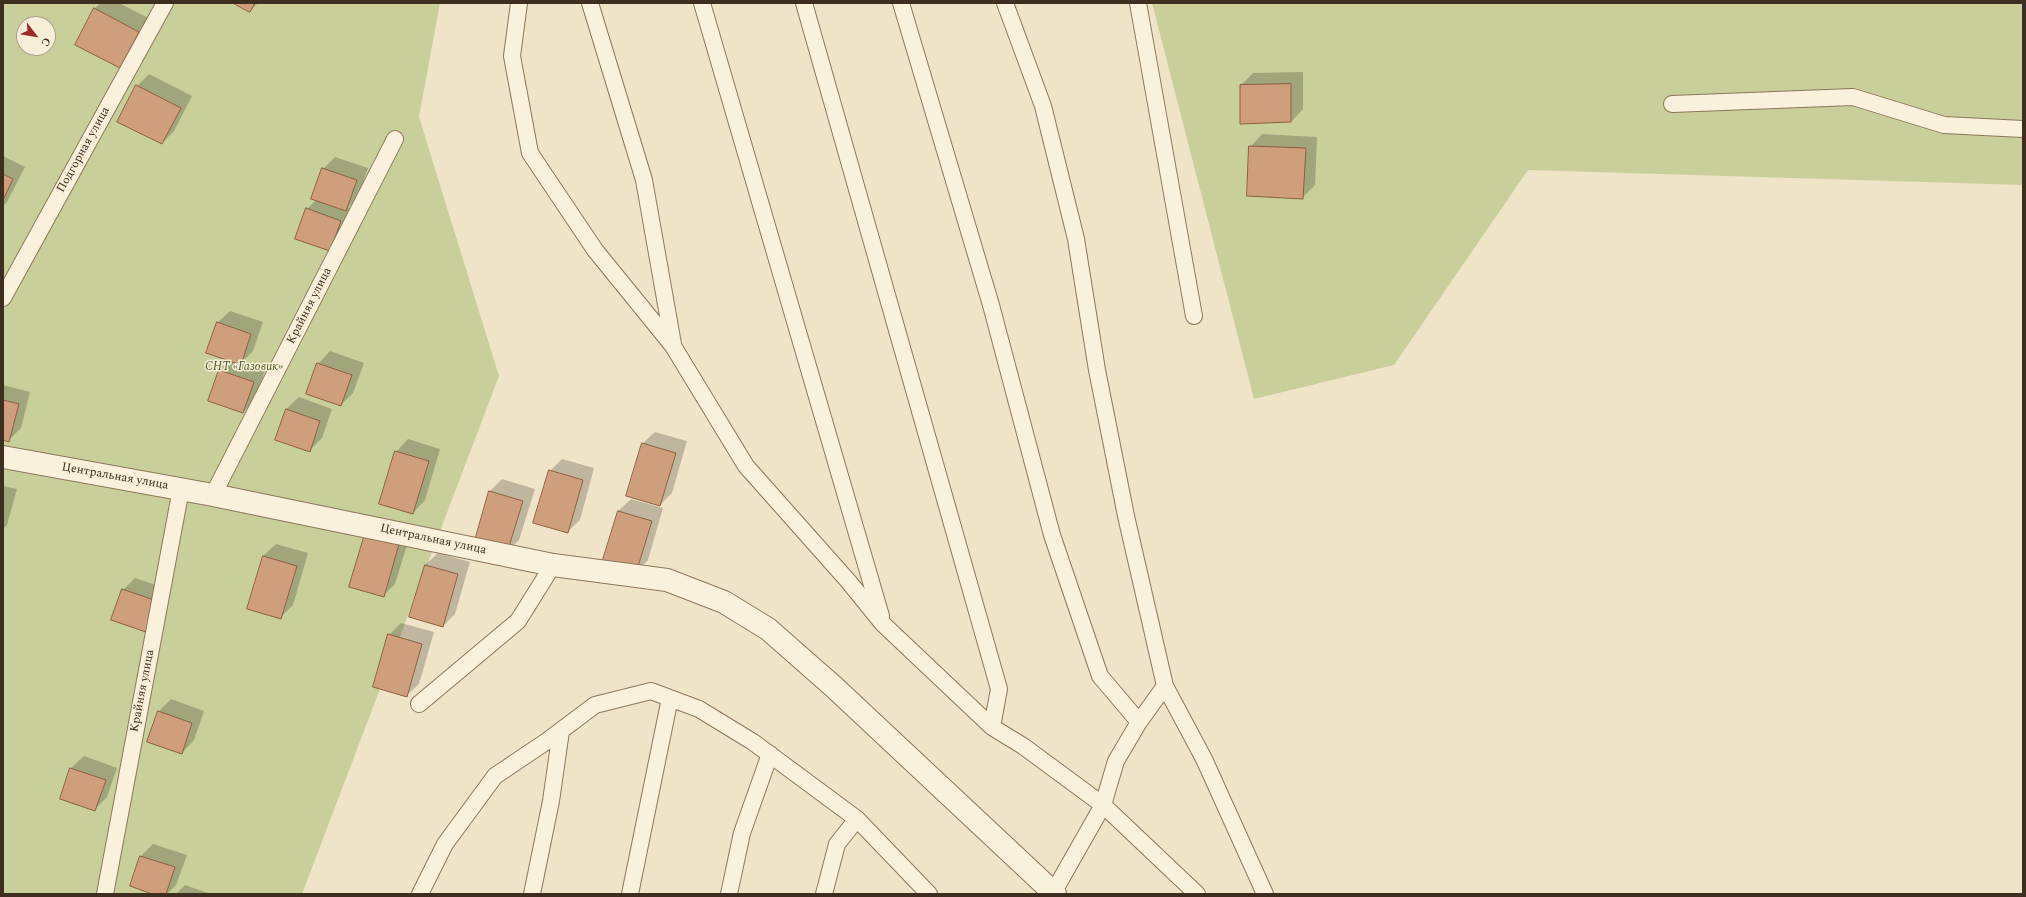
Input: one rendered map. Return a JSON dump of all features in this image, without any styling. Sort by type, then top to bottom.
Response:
[{"type":"street","name":"Центральная улица","points":[[3,457],[213,495],[553,565],[667,580],[724,602],[768,629],[834,687],[1054,894]]},
{"type":"lane","name":"Подгорная улица","points":[[3,298],[165,3]]},
{"type":"lane","points":[[519,3],[512,56],[530,153],[595,250],[673,346],[746,466],[850,582],[883,624],[992,727],[1023,746],[1103,805],[1197,894]]},
{"type":"lane","points":[[590,3],[644,180],[673,346]]},
{"type":"lane","points":[[702,3],[883,624]]},
{"type":"lane","points":[[804,3],[999,689],[992,727]]},
{"type":"lane","points":[[901,3],[991,305],[1052,536],[1100,676],[1139,722]]},
{"type":"lane","points":[[1005,3],[1043,106],[1076,239],[1097,370],[1126,516],[1164,686],[1204,759],[1265,894]]},
{"type":"lane","points":[[1138,3],[1194,316]]},
{"type":"lane","points":[[1672,104],[1853,97],[1944,125],[2023,130]]},
{"type":"lane","name":"Крайняя улица","points":[[213,495],[395,139]]},
{"type":"lane","name":"Крайняя улица","points":[[105,894],[181,489]]},
{"type":"lane","points":[[419,704],[518,621],[553,565]]},
{"type":"lane","points":[[1054,894],[1103,805],[1116,761],[1139,722],[1164,686]]},
{"type":"lane","points":[[420,894],[445,844],[495,776],[561,731],[595,705],[651,691],[699,709],[770,754],[857,819],[929,894]]},
{"type":"lane","points":[[630,894],[670,698]]},
{"type":"lane","points":[[532,894],[551,801],[561,731]]},
{"type":"lane","points":[[729,894],[742,833],[770,754]]},
{"type":"lane","points":[[824,894],[837,844],[857,819]]},
{"type":"green space","name":"СНТ «Газовик»","points":[[3,3],[440,3],[419,117],[499,376],[302,894],[3,894]]},
{"type":"green space","points":[[1152,3],[2023,3],[2023,185],[1528,170],[1394,365],[1254,399]]},
{"type":"building","points":[[233,3],[255,3],[250,12]]},
{"type":"building","points":[[94,8],[139,32],[120,68],[75,45]]},
{"type":"building","points":[[1291,84],[1291,122],[1240,124],[1240,85]]},
{"type":"building","points":[[136,85],[181,108],[162,144],[117,122]]},
{"type":"building","points":[[1249,146],[1306,148],[1303,199],[1247,196]]},
{"type":"building","points":[[322,168],[357,180],[346,211],[311,199]]},
{"type":"building","points":[[3,174],[13,179],[3,200]]},
{"type":"building","points":[[306,208],[341,221],[330,251],[295,239]]},
{"type":"building","points":[[217,322],[251,334],[241,365],[206,353]]},
{"type":"building","points":[[317,363],[352,375],[341,406],[306,394]]},
{"type":"building","points":[[219,370],[254,382],[243,413],[208,401]]},
{"type":"building","points":[[3,400],[19,404],[9,442],[3,440]]},
{"type":"building","points":[[286,409],[320,421],[310,452],[275,440]]},
{"type":"building","points":[[642,443],[676,453],[660,506],[626,496]]},
{"type":"building","points":[[395,451],[429,461],[413,514],[379,504]]},
{"type":"building","points":[[549,470],[583,480],[568,533],[533,523]]},
{"type":"building","points":[[489,491],[523,501],[507,553],[474,544]]},
{"type":"building","points":[[618,511],[652,521],[636,573],[602,563]]},
{"type":"building","points":[[365,534],[399,544],[384,597],[349,587]]},
{"type":"building","points":[[263,556],[297,566],[281,619],[247,609]]},
{"type":"building","points":[[425,565],[458,574],[443,627],[409,617]]},
{"type":"building","points":[[122,589],[157,601],[146,632],[111,620]]},
{"type":"building","points":[[388,634],[422,644],[407,697],[373,687]]},
{"type":"building","points":[[158,711],[192,723],[182,754],[147,742]]},
{"type":"building","points":[[70,768],[106,780],[95,811],[60,799]]},
{"type":"building","points":[[140,856],[175,867],[166,894],[152,894],[130,886]]}]
